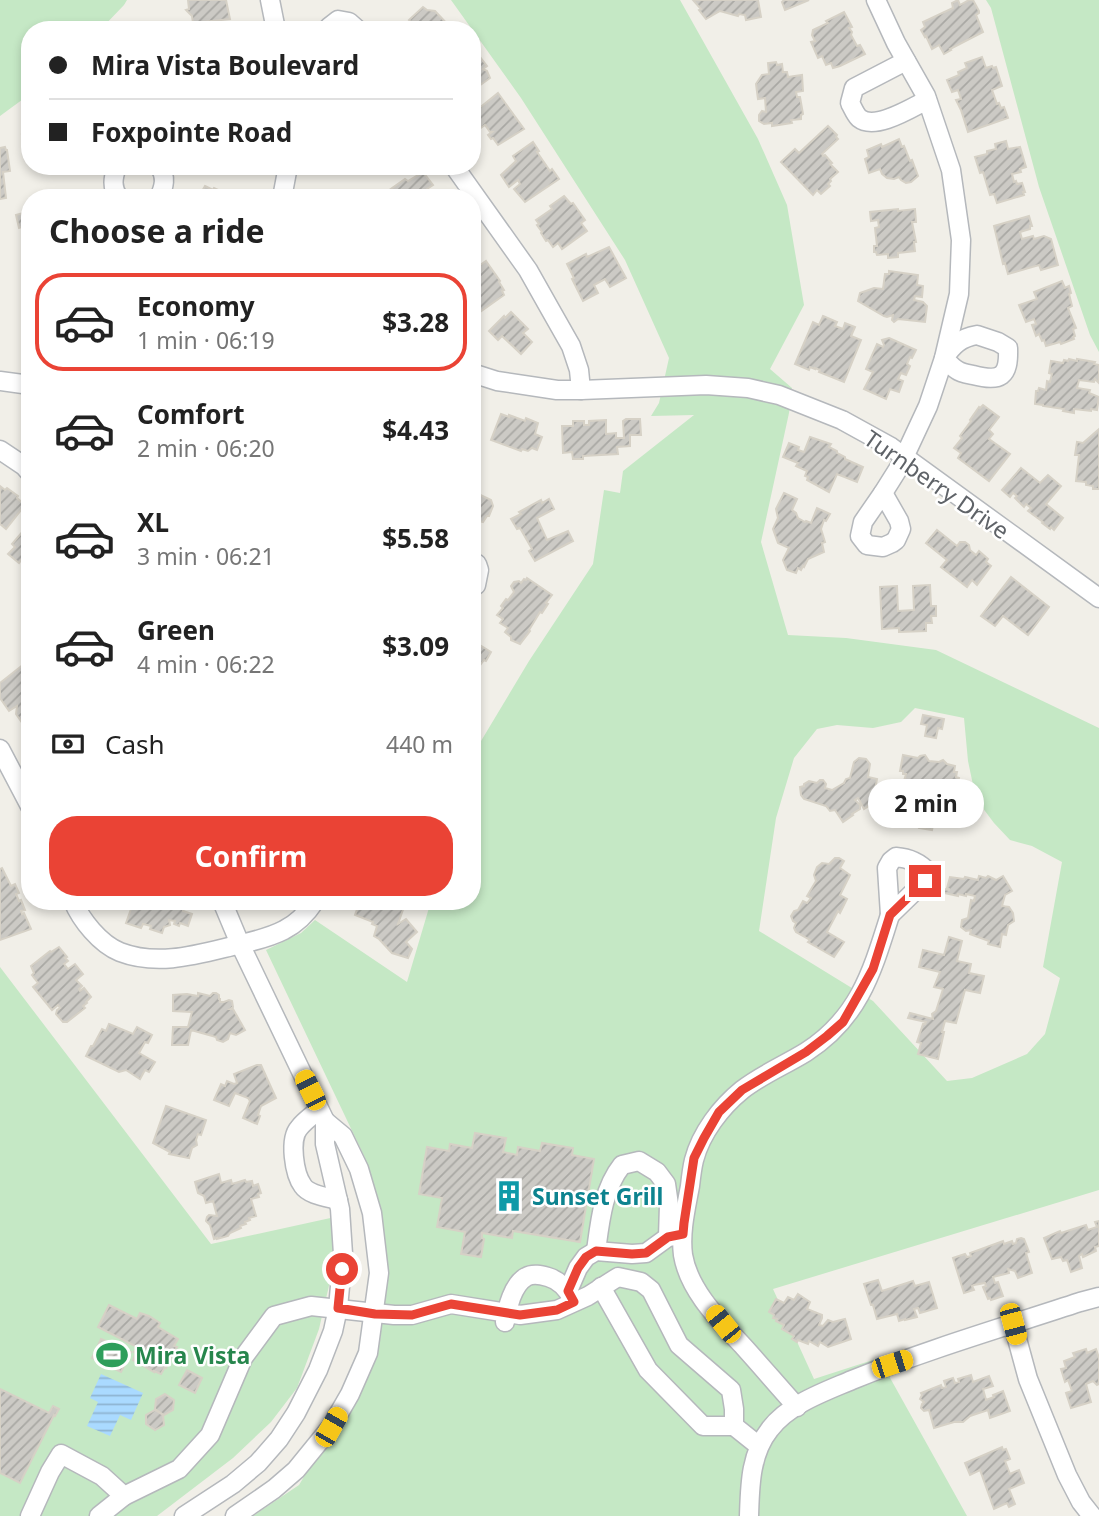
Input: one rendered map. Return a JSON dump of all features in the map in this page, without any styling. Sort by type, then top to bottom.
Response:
[{"type":"street","points":[[270,0],[274,21]]},
{"type":"street","points":[[876,0],[927,100],[951,170],[961,240],[959,294],[944,358],[928,406],[905,457],[883,493]]},
{"type":"street","points":[[906,61],[854,88],[850,103],[857,116],[866,122],[881,121],[927,100]]},
{"type":"street","points":[[481,204],[528,270],[571,346],[579,370],[581,390]]},
{"type":"street","name":"Turnberry Drive","points":[[481,376],[497,381],[557,390],[706,385],[748,388],[779,395],[842,420],[891,447],[1099,598]]},
{"type":"street","points":[[0,381],[21,384]]},
{"type":"street","points":[[0,450],[21,464]]},
{"type":"street","points":[[0,749],[21,789]]},
{"type":"street","points":[[79,910],[104,942],[119,952],[151,959],[181,958],[269,937],[285,930],[309,910]]},
{"type":"street","points":[[226,910],[322,1115],[343,1136],[359,1169],[372,1213],[379,1273],[368,1353],[350,1394],[331,1427],[296,1470],[235,1516]]},
{"type":"street","points":[[571,1297],[578,1268],[586,1257],[596,1251],[646,1253],[676,1236],[684,1223],[694,1158],[719,1112],[742,1090],[806,1052],[843,1022],[873,969],[890,915]]},
{"type":"street","points":[[184,1516],[241,1477],[258,1463],[279,1439],[318,1370],[333,1331],[343,1254],[338,1200],[325,1144],[322,1115]]},
{"type":"street","points":[[322,1115],[297,1129],[293,1145],[297,1170],[303,1187],[338,1200]]},
{"type":"street","points":[[596,1251],[600,1215],[616,1172],[622,1165],[639,1161],[657,1172],[666,1184],[676,1236],[692,1282],[723,1324],[797,1407]]},
{"type":"street","points":[[505,1318],[517,1287],[525,1277],[535,1274],[553,1278],[571,1297]]},
{"type":"street","points":[[99,1516],[124,1496],[180,1469],[210,1435],[243,1358],[274,1316],[311,1306],[375,1314],[412,1315],[451,1304],[466,1312],[505,1318],[557,1310],[571,1297],[601,1287],[618,1277],[641,1282],[651,1290],[679,1345],[731,1390],[734,1426]]},
{"type":"street","points":[[601,1287],[648,1370],[703,1426],[734,1426],[759,1446]]},
{"type":"street","points":[[749,1516],[750,1486],[759,1446],[770,1428],[784,1414],[813,1397],[892,1364],[1099,1297]]},
{"type":"street","points":[[1013,1324],[1028,1379],[1067,1475],[1081,1502],[1092,1516]]},
{"type":"street","points":[[30,1516],[61,1454],[102,1476],[124,1496]]},
{"type":"green space","points":[[0,0],[127,0],[109,21],[21,21],[21,101],[0,116]]},
{"type":"green space","points":[[451,0],[680,0],[758,139],[787,205],[804,305],[770,369],[792,388],[761,542],[788,635],[846,638],[936,650],[1099,728],[1099,1190],[773,1289],[814,1379],[879,1358],[967,1516],[253,1516],[299,1485],[360,1384],[380,1340],[385,1279],[365,1158],[266,950],[301,933],[315,920],[407,982],[428,910],[481,910],[481,741],[529,661],[593,564],[604,490],[620,493],[623,471],[694,415],[651,416],[659,403],[669,358],[625,260],[521,98],[481,42],[481,21],[466,21]],"holes":[[[915,708],[964,718],[968,761],[976,799],[994,823],[1010,840],[1032,846],[1062,862],[1043,967],[1060,978],[1045,1034],[1027,1054],[972,1078],[947,1081],[873,1001],[759,931],[776,818],[794,758],[817,729],[837,725],[873,728],[901,722]]]},
{"type":"green space","points":[[986,0],[1099,0],[1099,352],[1090,335],[1039,187],[991,8]]},
{"type":"green space","points":[[0,967],[211,1244],[335,1217],[337,1251],[319,1329],[297,1388],[271,1422],[233,1458],[157,1516],[0,1516]]},
{"type":"water","points":[[101,1374],[143,1393],[131,1420],[120,1415],[110,1436],[87,1426],[98,1402],[90,1398]]},
{"type":"building","points":[[188,0],[226,0],[230,19],[193,21],[186,10],[189,9]]},
{"type":"building","points":[[693,0],[758,0],[761,17],[746,20],[745,15],[720,11],[706,19]]},
{"type":"building","points":[[809,0],[785,10],[782,2]]},
{"type":"building","points":[[958,0],[960,5],[973,0],[979,11],[976,15],[983,32],[944,54],[939,45],[932,49],[921,30],[925,27],[923,22],[953,8],[952,3]]},
{"type":"building","points":[[423,7],[435,11],[444,21],[410,21]]},
{"type":"building","points":[[844,12],[852,27],[849,28],[851,35],[865,54],[833,68],[831,63],[826,65],[822,56],[818,58],[811,42],[815,41],[812,35],[813,30]]},
{"type":"building","points":[[982,57],[986,68],[996,67],[1002,86],[992,90],[997,104],[999,103],[1001,108],[1004,107],[1008,118],[968,132],[956,100],[961,99],[958,90],[952,92],[947,80],[967,68],[965,63]]},
{"type":"building","points":[[481,58],[487,66],[483,69],[490,78],[481,84]]},
{"type":"building","points":[[776,62],[777,65],[782,64],[783,72],[787,72],[788,77],[802,75],[803,91],[796,92],[797,97],[800,97],[803,114],[801,119],[791,120],[792,123],[772,126],[772,123],[764,124],[759,121],[762,111],[766,112],[765,98],[758,99],[756,84],[762,75],[769,74],[768,63]]},
{"type":"building","points":[[498,93],[524,129],[498,145],[488,135],[492,132],[485,125],[481,128],[481,107]]},
{"type":"building","points":[[828,126],[838,139],[822,154],[838,172],[830,179],[830,186],[821,194],[817,190],[813,195],[781,162],[795,149],[799,153]]},
{"type":"building","points":[[899,139],[918,176],[906,183],[899,177],[887,178],[880,169],[869,173],[865,159],[869,157],[867,150]]},
{"type":"building","points":[[1006,141],[1008,149],[1020,147],[1026,167],[1020,169],[1021,172],[1012,174],[1014,182],[1022,183],[1025,192],[1024,195],[997,203],[994,194],[990,195],[975,157],[987,154],[987,151],[996,149],[995,144]]},
{"type":"building","points":[[533,142],[550,171],[552,169],[559,179],[525,202],[514,189],[520,184],[518,180],[509,187],[501,175],[516,161],[513,156]]},
{"type":"building","points":[[5,147],[10,171],[3,172],[6,198],[0,199],[0,148]]},
{"type":"building","points":[[418,175],[425,175],[433,185],[427,189],[391,189],[405,179],[408,181]]},
{"type":"building","points":[[564,196],[573,203],[585,220],[581,223],[587,231],[562,249],[558,243],[553,247],[546,241],[536,220]]},
{"type":"building","points":[[915,209],[916,222],[912,222],[915,251],[898,253],[898,257],[877,255],[874,246],[877,246],[875,228],[879,227],[878,220],[871,221],[870,212]]},
{"type":"building","points":[[21,214],[19,228],[16,215]]},
{"type":"building","points":[[1029,216],[1032,226],[1020,232],[1022,239],[1044,236],[1051,239],[1058,265],[1041,270],[1039,265],[1008,274],[994,226]]},
{"type":"building","points":[[609,247],[626,278],[610,287],[605,279],[594,285],[598,293],[583,301],[567,264],[586,254],[587,257]]},
{"type":"building","points":[[486,261],[500,281],[504,295],[481,311],[481,265]]},
{"type":"building","points":[[889,271],[918,275],[917,285],[923,286],[922,297],[915,296],[914,300],[927,306],[925,322],[898,319],[894,322],[893,315],[884,316],[858,301],[860,293],[874,288],[883,289],[885,274],[889,274]]},
{"type":"building","points":[[1062,281],[1065,288],[1069,286],[1071,293],[1072,306],[1068,308],[1076,328],[1073,329],[1075,336],[1074,339],[1061,344],[1060,342],[1046,346],[1039,334],[1036,336],[1032,325],[1036,324],[1034,319],[1026,322],[1019,305],[1037,299],[1034,292]]},
{"type":"building","points":[[511,312],[528,329],[523,333],[532,342],[521,354],[502,336],[498,340],[489,331]]},
{"type":"building","points":[[823,316],[837,322],[835,326],[843,329],[845,323],[855,327],[851,336],[861,340],[844,382],[815,368],[810,367],[809,370],[795,364],[813,322],[819,325]]},
{"type":"building","points":[[889,338],[916,350],[907,364],[910,366],[906,375],[901,373],[898,379],[903,381],[899,392],[890,389],[886,399],[864,389],[873,372],[866,369],[877,344],[883,347],[882,340]]},
{"type":"building","points":[[1069,359],[1095,362],[1094,364],[1099,365],[1099,383],[1095,379],[1094,382],[1079,380],[1077,388],[1090,390],[1089,393],[1099,397],[1097,410],[1074,409],[1074,413],[1035,404],[1036,391],[1039,388],[1046,390],[1047,381],[1050,382],[1051,361],[1063,363]]},
{"type":"building","points":[[983,405],[999,417],[989,430],[993,434],[989,439],[1010,454],[989,481],[958,458],[961,453],[954,448],[970,420]]},
{"type":"building","points":[[501,414],[538,423],[535,434],[542,437],[537,450],[532,448],[521,451],[491,440]]},
{"type":"building","points":[[640,419],[641,435],[630,435],[630,446],[617,447],[618,454],[573,459],[572,452],[563,453],[562,426],[573,426],[573,421],[584,421],[584,425],[589,425],[589,421],[606,420],[606,434],[616,433],[616,438],[624,438],[623,421]]},
{"type":"building","points":[[1099,429],[1099,489],[1093,489],[1093,486],[1086,485],[1086,482],[1076,481],[1079,455],[1075,455],[1077,442],[1083,443]]},
{"type":"building","points":[[810,437],[831,444],[829,447],[845,459],[863,467],[857,482],[837,474],[829,492],[807,480],[807,471],[796,466],[798,463],[783,457],[789,443],[804,452]]},
{"type":"building","points":[[1021,468],[1040,483],[1048,475],[1061,486],[1046,504],[1063,518],[1054,530],[1028,511],[1031,508],[1026,504],[1024,507],[1015,498],[1017,496],[1013,493],[1010,497],[1002,490]]},
{"type":"building","points":[[0,486],[18,496],[21,510],[6,529],[0,524]]},
{"type":"building","points":[[784,493],[797,499],[792,510],[805,522],[811,523],[817,508],[830,514],[821,529],[825,542],[822,543],[824,552],[808,559],[804,567],[801,570],[798,568],[796,573],[787,570],[783,560],[789,548],[778,543],[773,529],[778,518],[776,509]]},
{"type":"building","points":[[481,495],[491,500],[493,506],[483,522]]},
{"type":"building","points":[[549,499],[554,509],[537,518],[547,540],[568,531],[573,541],[535,561],[529,551],[532,549],[520,528],[517,529],[511,519],[541,500],[542,503]]},
{"type":"building","points":[[937,530],[957,546],[960,542],[965,542],[976,555],[979,551],[988,559],[986,562],[991,566],[977,585],[972,580],[967,587],[941,567],[947,560],[926,543]]},
{"type":"building","points":[[21,534],[19,563],[8,554],[15,547],[12,544]]},
{"type":"building","points":[[1011,577],[1049,607],[1028,635],[1003,616],[995,626],[981,616]]},
{"type":"building","points":[[527,578],[552,595],[520,644],[511,640],[505,632],[508,628],[500,623],[503,619],[497,615],[506,599],[514,592],[511,586],[514,582],[521,583]]},
{"type":"building","points":[[930,585],[931,606],[936,606],[936,616],[931,616],[932,623],[926,623],[926,631],[899,632],[899,628],[882,629],[880,587],[897,586],[898,611],[914,610],[913,586]]},
{"type":"building","points":[[481,646],[491,652],[486,661],[481,664]]},
{"type":"building","points":[[21,666],[21,721],[16,714],[17,706],[9,711],[0,698],[0,683]]},
{"type":"building","points":[[923,715],[944,719],[936,738],[925,736],[927,725],[921,724]]},
{"type":"building","points":[[903,755],[918,758],[925,755],[929,761],[943,760],[955,766],[954,772],[957,772],[956,777],[959,778],[957,788],[954,787],[951,802],[938,799],[932,830],[919,828],[925,798],[907,796],[908,792],[901,791],[906,774],[900,771]]},
{"type":"building","points":[[859,758],[866,759],[870,764],[868,777],[877,779],[875,790],[879,797],[875,802],[864,809],[858,798],[855,800],[860,809],[843,822],[835,810],[830,811],[826,806],[804,799],[801,795],[800,787],[809,781],[817,783],[823,780],[825,788],[832,790],[844,783],[850,778],[854,762]]},
{"type":"building","points":[[835,858],[844,861],[840,868],[850,875],[840,895],[847,899],[827,932],[844,942],[834,957],[796,932],[796,923],[791,916],[803,901],[807,903],[811,898],[807,896],[816,881],[814,875],[817,867],[822,863],[829,864]]},
{"type":"building","points":[[2,868],[11,886],[15,884],[19,893],[16,894],[19,901],[21,900],[21,910],[25,910],[21,911],[22,914],[24,913],[31,929],[0,940]]},
{"type":"building","points":[[979,876],[996,880],[1003,876],[1012,891],[1005,895],[1002,906],[1009,907],[1014,921],[1008,925],[1006,935],[1002,934],[1000,947],[988,944],[989,941],[970,934],[971,930],[966,931],[961,927],[962,920],[968,918],[971,900],[974,901],[975,896],[944,893],[944,889],[949,890],[947,888],[950,877],[978,880]]},
{"type":"building","points":[[131,910],[184,910],[192,914],[188,926],[180,923],[179,926],[174,924],[175,921],[169,920],[170,925],[164,927],[162,933],[150,929],[151,926],[143,924],[141,928],[126,923]]},
{"type":"building","points":[[357,910],[403,910],[398,924],[406,919],[417,932],[406,942],[412,949],[408,958],[392,953],[374,936],[377,926],[355,915]]},
{"type":"building","points":[[949,937],[962,941],[957,961],[971,964],[969,973],[984,976],[980,993],[965,990],[956,1023],[945,1021],[938,1059],[918,1054],[921,1043],[917,1042],[926,1022],[908,1018],[910,1013],[933,1019],[932,1014],[936,1011],[943,989],[934,987],[940,972],[919,967],[923,950],[944,955]]},
{"type":"building","points":[[59,947],[67,957],[65,958],[68,961],[64,964],[68,969],[75,964],[83,974],[76,980],[82,986],[80,991],[84,988],[91,997],[83,1006],[85,1008],[67,1022],[63,1022],[56,1014],[60,1008],[58,1005],[52,1010],[33,987],[38,983],[32,975],[34,973],[31,966]]},
{"type":"building","points":[[198,993],[210,996],[216,993],[220,1002],[232,1001],[233,1007],[230,1009],[233,1009],[245,1030],[236,1035],[230,1033],[228,1039],[223,1042],[216,1037],[191,1030],[188,1045],[172,1045],[173,1027],[188,1027],[192,1012],[173,1011],[173,995],[198,996]]},
{"type":"building","points":[[109,1024],[133,1034],[137,1027],[152,1035],[139,1053],[155,1062],[149,1072],[145,1070],[140,1079],[126,1070],[119,1072],[86,1056],[102,1029],[106,1031]]},
{"type":"building","points":[[261,1065],[276,1098],[261,1106],[257,1124],[243,1118],[250,1101],[248,1098],[235,1093],[229,1106],[214,1100],[221,1084],[225,1086],[227,1081],[237,1083],[234,1074]]},
{"type":"building","points":[[166,1106],[206,1120],[189,1158],[169,1154],[170,1152],[153,1143]]},
{"type":"building","name":"Sunset Grill","points":[[475,1133],[506,1138],[503,1152],[517,1155],[518,1147],[540,1151],[542,1143],[573,1148],[572,1155],[594,1159],[580,1242],[513,1231],[512,1238],[482,1233],[484,1239],[481,1257],[461,1254],[465,1232],[437,1227],[442,1198],[419,1194],[427,1147],[449,1151],[450,1144],[472,1148]]},
{"type":"building","points":[[219,1174],[221,1183],[231,1180],[232,1184],[252,1181],[253,1186],[258,1184],[261,1193],[258,1194],[259,1197],[251,1199],[256,1216],[249,1218],[246,1224],[228,1236],[214,1239],[206,1221],[209,1215],[217,1216],[213,1201],[206,1203],[204,1196],[198,1193],[195,1182]]},
{"type":"building","points":[[1099,1221],[1099,1246],[1095,1247],[1096,1251],[1079,1256],[1082,1268],[1071,1272],[1067,1260],[1063,1261],[1061,1257],[1052,1259],[1044,1238],[1086,1225],[1088,1230],[1097,1227],[1095,1222]]},
{"type":"building","points":[[1021,1238],[1024,1239],[1029,1252],[1026,1253],[1032,1273],[1018,1278],[1015,1271],[1008,1269],[1009,1273],[993,1277],[1003,1296],[991,1300],[983,1287],[986,1286],[985,1283],[974,1285],[974,1290],[964,1293],[953,1258],[965,1254],[967,1257],[971,1256],[970,1253],[1003,1241],[1004,1244],[1012,1241],[1013,1244]]},
{"type":"building","points":[[878,1280],[882,1291],[913,1281],[915,1286],[929,1282],[937,1308],[920,1313],[918,1308],[914,1309],[917,1317],[905,1320],[899,1321],[897,1314],[877,1319],[864,1284]]},
{"type":"building","points":[[798,1294],[810,1302],[807,1309],[822,1315],[819,1325],[823,1326],[828,1320],[833,1322],[845,1319],[851,1339],[828,1347],[820,1342],[818,1346],[809,1341],[808,1344],[792,1339],[794,1336],[782,1329],[784,1325],[776,1321],[774,1315],[769,1312],[776,1299],[784,1303],[788,1297],[794,1300]]},
{"type":"building","points":[[109,1305],[137,1319],[140,1313],[149,1316],[160,1323],[158,1327],[178,1339],[174,1346],[177,1347],[161,1374],[133,1360],[137,1347],[98,1327]]},
{"type":"building","name":"Mira Vista","points":[[101,1339],[131,1352],[121,1372],[92,1358]]},
{"type":"building","points":[[1086,1349],[1087,1353],[1096,1349],[1099,1358],[1099,1384],[1093,1381],[1086,1384],[1091,1402],[1071,1408],[1066,1393],[1072,1391],[1068,1380],[1065,1382],[1061,1369],[1066,1368],[1064,1361],[1075,1357],[1073,1353]]},
{"type":"building","points":[[187,1370],[202,1378],[195,1393],[179,1385]]},
{"type":"building","points":[[971,1375],[973,1382],[989,1376],[993,1386],[983,1389],[986,1400],[1003,1391],[1010,1411],[990,1418],[988,1410],[970,1416],[963,1422],[934,1428],[929,1410],[924,1411],[921,1408],[924,1402],[920,1399],[921,1393],[941,1385],[942,1388],[946,1387],[944,1381],[953,1378],[955,1383],[959,1382],[958,1379]]},
{"type":"building","points":[[0,1389],[49,1413],[53,1406],[59,1409],[20,1483],[0,1473]]},
{"type":"building","points":[[165,1394],[174,1400],[173,1410],[164,1415],[155,1409],[156,1399]]},
{"type":"building","points":[[155,1410],[163,1415],[164,1425],[155,1430],[146,1424],[146,1415]]},
{"type":"building","points":[[1002,1447],[1003,1450],[1006,1449],[1010,1459],[1005,1461],[1010,1474],[1019,1470],[1024,1483],[1009,1489],[1015,1504],[1009,1507],[1007,1503],[994,1509],[980,1470],[970,1475],[965,1463]]},
{"type":"place","name":"Sunset Grill","points":[[509,1196]]},
{"type":"place","name":"Mira Vista","points":[[112,1355]]},
{"type":"route","points":[[342,1269],[338,1308],[375,1314],[412,1315],[451,1304],[520,1315],[557,1310],[574,1302],[568,1291],[578,1268],[586,1257],[596,1251],[646,1253],[668,1237],[683,1234],[694,1158],[719,1112],[742,1090],[806,1052],[843,1022],[873,969],[890,915],[925,881]]}]
